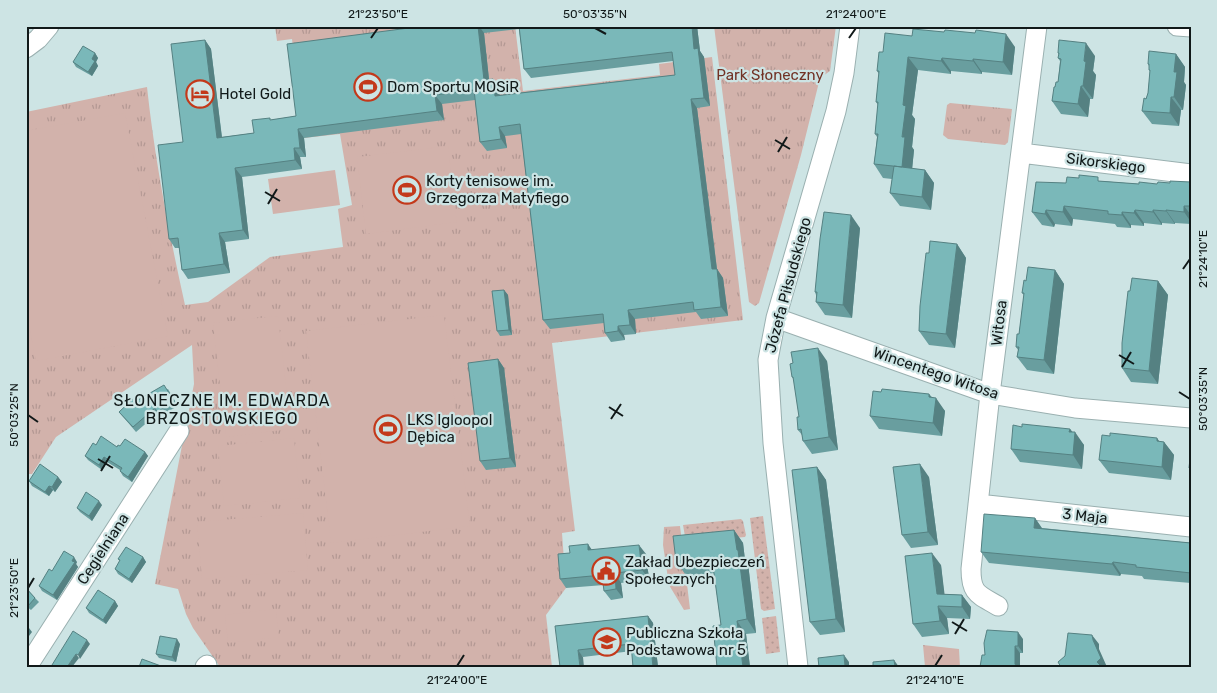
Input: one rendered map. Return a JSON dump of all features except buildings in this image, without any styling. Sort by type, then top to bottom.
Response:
[{"type":"street","points":[[26,48],[38,39],[49,26]]},
{"type":"street","name":"Józefa Piłsudskiego","points":[[798,667],[773,443],[768,360],[776,318],[836,111],[844,73],[850,26]]},
{"type":"street","name":"Witosa","points":[[998,606],[980,595],[971,584],[971,569],[990,394],[1037,26]]},
{"type":"street","points":[[1177,26],[1191,28]]},
{"type":"street","name":"Sikorskiego","points":[[1021,153],[1191,174]]},
{"type":"street","name":"Wincentego Witosa","points":[[776,318],[990,394],[1075,408],[1191,418]]},
{"type":"street","name":"Cegielniana","points":[[26,667],[179,432]]},
{"type":"street","name":"3 Maja","points":[[978,504],[1191,527]]},
{"type":"green space","points":[[275,26],[515,26],[523,91],[660,75],[659,64],[712,57],[743,320],[552,343],[575,531],[562,533],[566,588],[546,615],[552,667],[220,667],[193,628],[186,614],[178,589],[155,584],[194,384],[192,345],[56,437],[32,474],[26,474],[26,112],[147,87],[163,197],[185,305],[208,302],[270,257],[343,247],[338,209],[352,205],[340,134],[304,138],[292,39],[277,41]]},
{"type":"green space","name":"Park Słoneczny","points":[[714,26],[836,26],[830,71],[820,78],[801,155],[759,303],[755,306],[749,302]]},
{"type":"green space","points":[[950,103],[1012,109],[1008,142],[1005,145],[948,139],[943,135],[947,105]]},
{"type":"green space","points":[[125,113],[168,336],[36,361],[26,310],[26,131]]},
{"type":"green space","name":"Korty tenisowe im. Grzegorza Matyfiego","points":[[448,146],[457,222],[366,234],[357,157]]},
{"type":"green space","points":[[335,170],[340,205],[273,214],[268,179]]},
{"type":"green space","name":"LKS Igloopol Dębica","points":[[444,315],[470,526],[331,543],[306,331]]},
{"type":"green space","points":[[278,316],[291,429],[226,437],[213,323]]},
{"type":"green space","points":[[294,438],[300,498],[224,506],[218,446]]},
{"type":"green space","points":[[303,513],[308,570],[202,579],[197,522]]},
{"type":"green space","points":[[763,516],[775,609],[764,611],[761,609],[750,518]]},
{"type":"green space","points":[[741,519],[743,521],[745,537],[686,542],[683,525]]},
{"type":"green space","points":[[680,526],[690,609],[684,610],[669,585],[663,545],[664,527]]},
{"type":"green space","points":[[276,609],[279,637],[228,643],[225,615]]},
{"type":"green space","points":[[776,616],[780,652],[766,654],[762,618]]},
{"type":"green space","points":[[923,645],[959,649],[960,667],[925,667]]},
{"type":"place","name":"Dom Sportu MOSiR","points":[[368,87]]},
{"type":"place","name":"Hotel Gold","points":[[200,94]]},
{"type":"place","name":"Korty tenisowe im. Grzegorza Matyfiego","points":[[407,190]]},
{"type":"place","name":"LKS Igloopol Dębica","points":[[388,429]]},
{"type":"place","name":"Zakład Ubezpieczeń Społecznych","points":[[606,571]]},
{"type":"place","name":"Publiczna Szkoła Podstawowa nr 5","points":[[607,642]]},
{"type":"district","name":"SŁONECZNE IM. EDWARDA BRZOSTOWSKIEGO","points":[[222,409]]}]
